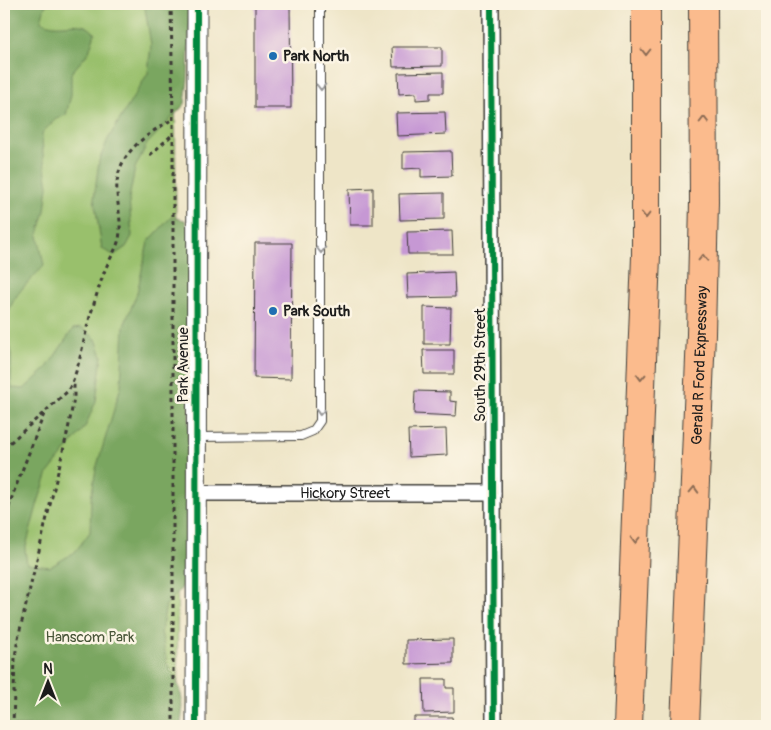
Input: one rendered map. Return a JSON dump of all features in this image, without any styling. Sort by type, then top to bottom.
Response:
[{"type":"highway","points":[[628,726],[646,256],[646,4]]},
{"type":"highway","name":"Gerald R Ford Expressway","points":[[685,726],[704,202],[704,4]]},
{"type":"highway","points":[[693,539],[706,684],[704,726]]},
{"type":"highway","points":[[615,726],[632,624]]},
{"type":"street","name":"Park Avenue","points":[[196,726],[197,4]]},
{"type":"street","name":"South 29th Street","points":[[491,4],[494,726]]},
{"type":"street","name":"Hickory Street","points":[[196,493],[493,494]]},
{"type":"lane","points":[[196,437],[301,436],[313,431],[320,421],[320,4]]},
{"type":"path","points":[[172,4],[173,726]]},
{"type":"path","points":[[13,726],[16,648],[68,430],[74,398],[74,380],[90,315],[105,269],[118,241],[121,228],[116,184],[120,168],[130,151],[147,135],[173,119]]},
{"type":"path","points":[[150,154],[173,134]]},
{"type":"path","points":[[4,448],[68,391],[74,380]]},
{"type":"path","points":[[4,522],[44,413]]},
{"type":"green space","name":"Hanscom Park","points":[[4,4],[175,4],[178,726],[4,726]]},
{"type":"green space","name":"Hanscom Park","points":[[4,4],[48,4],[45,6],[41,21],[52,25],[74,24],[85,26],[95,33],[89,52],[71,73],[71,95],[66,115],[56,119],[42,133],[48,186],[45,211],[38,235],[44,266],[18,294],[9,310],[7,319],[6,333],[11,353],[12,388],[24,389],[46,369],[73,329],[82,328],[96,339],[102,356],[96,401],[85,427],[48,473],[25,550],[27,564],[50,567],[75,552],[90,532],[91,499],[96,469],[121,386],[124,326],[137,293],[148,242],[171,217],[185,220],[192,240],[187,536],[182,588],[166,605],[161,631],[167,663],[180,688],[183,706],[181,726],[4,726]]},
{"type":"green space","points":[[143,4],[190,4],[188,79],[185,104],[147,144],[135,168],[129,199],[132,236],[126,247],[114,255],[102,249],[94,198],[99,161],[108,139],[148,73],[151,45]]},
{"type":"building","name":"Park North","points":[[255,4],[290,4],[291,108],[255,108]]},
{"type":"building","points":[[392,47],[442,47],[442,66],[393,67]]},
{"type":"building","points":[[443,72],[443,93],[430,93],[430,99],[416,100],[416,93],[399,94],[398,73]]},
{"type":"building","points":[[445,112],[446,134],[397,136],[396,113]]},
{"type":"building","points":[[451,151],[452,176],[421,177],[421,168],[403,169],[403,152]]},
{"type":"building","points":[[373,188],[373,225],[350,225],[349,189]]},
{"type":"building","points":[[444,193],[444,219],[400,220],[399,194]]},
{"type":"building","points":[[452,231],[453,254],[408,254],[407,232]]},
{"type":"building","name":"Park South","points":[[255,243],[292,243],[291,379],[254,378]]},
{"type":"building","points":[[454,272],[455,297],[408,298],[407,274]]},
{"type":"building","points":[[424,307],[451,308],[450,344],[424,344]]},
{"type":"building","points":[[423,350],[454,350],[454,374],[424,374]]},
{"type":"building","points":[[415,391],[450,392],[450,401],[457,402],[456,416],[414,414]]},
{"type":"building","points":[[446,429],[447,455],[409,457],[408,430]]},
{"type":"building","points":[[453,639],[453,663],[406,664],[406,640]]},
{"type":"building","points":[[423,679],[446,679],[446,688],[454,688],[454,712],[424,713]]},
{"type":"building","points":[[414,717],[452,717],[453,726],[414,726]]},
{"type":"cycle path","points":[[196,726],[197,4]]},
{"type":"cycle path","points":[[491,4],[494,726]]},
{"type":"place","name":"Park North","points":[[273,56]]},
{"type":"place","name":"Park South","points":[[273,311]]}]
